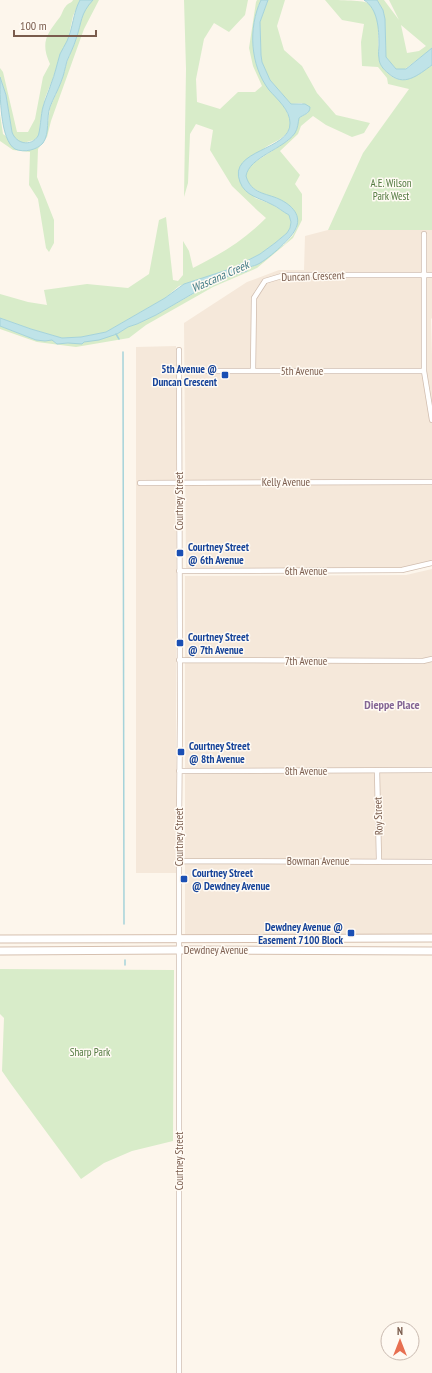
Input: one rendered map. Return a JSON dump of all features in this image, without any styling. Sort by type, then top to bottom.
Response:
[{"type":"main road","name":"Dewdney Avenue","points":[[0,939],[432,938]]},
{"type":"main road","name":"Dewdney Avenue","points":[[0,951],[432,951]]},
{"type":"street","points":[[424,234],[424,371],[432,420]]},
{"type":"street","name":"Duncan Crescent","points":[[253,371],[254,298],[265,281],[285,275],[432,275]]},
{"type":"street","name":"Courtney Street","points":[[178,1373],[180,771],[179,350]]},
{"type":"street","name":"5th Avenue","points":[[179,371],[424,371]]},
{"type":"street","name":"Kelly Avenue","points":[[140,483],[432,482]]},
{"type":"street","name":"6th Avenue","points":[[179,571],[402,570],[432,563]]},
{"type":"street","name":"7th Avenue","points":[[179,660],[423,661],[432,659]]},
{"type":"street","name":"Roy Street","points":[[377,770],[379,861]]},
{"type":"street","name":"8th Avenue","points":[[180,771],[432,770]]},
{"type":"street","name":"Bowman Avenue","points":[[179,860],[432,862]]},
{"type":"shaded area","points":[[328,230],[432,230],[432,562],[399,568],[186,569],[184,323],[247,282],[279,270],[304,270],[305,236]]},
{"type":"shaded area","points":[[176,346],[176,873],[136,873],[136,347]]},
{"type":"shaded area","points":[[432,569],[432,935],[185,934],[185,576],[406,575]]},
{"type":"green space","points":[[73,0],[80,0],[73,16],[68,40],[61,53],[45,98],[39,136],[34,140],[23,143],[18,142],[14,138],[12,132],[6,95],[0,77],[0,68],[3,72],[17,132],[28,132],[35,119],[43,77],[50,64],[45,44],[46,39],[65,7]]},
{"type":"green space","points":[[93,0],[99,0],[84,29],[51,121],[47,137],[38,149],[37,177],[54,220],[54,243],[49,252],[46,248],[38,199],[29,185],[30,152],[13,150],[0,141],[0,114],[3,134],[26,151],[39,147],[46,138],[50,108],[62,80],[83,14],[87,5]]},
{"type":"green space","points":[[184,0],[248,0],[245,15],[229,32],[214,23],[204,39],[196,79],[197,102],[220,109],[238,92],[255,92],[262,86],[253,66],[249,48],[256,2],[257,0],[261,0],[255,18],[253,37],[253,47],[257,65],[263,80],[284,108],[290,122],[289,129],[285,135],[262,150],[238,172],[255,198],[271,204],[289,215],[291,222],[290,228],[287,233],[260,254],[233,268],[179,286],[165,298],[106,332],[81,337],[62,338],[0,318],[0,294],[28,302],[47,305],[44,290],[87,284],[128,288],[149,274],[159,220],[166,217],[173,280],[178,281],[183,275],[183,241],[189,251],[193,268],[232,246],[266,218],[232,186],[210,150],[213,130],[196,124],[190,134],[188,183],[184,197],[186,69]]},
{"type":"green space","points":[[268,0],[285,0],[277,26],[284,50],[302,66],[317,93],[336,115],[370,123],[364,133],[352,137],[326,125],[313,116],[301,126],[298,134],[280,151],[300,175],[295,184],[302,194],[302,220],[293,238],[257,268],[213,287],[146,325],[129,338],[76,347],[37,342],[0,329],[0,326],[36,340],[52,340],[57,344],[84,342],[117,334],[128,327],[156,315],[207,286],[220,282],[226,277],[256,265],[285,244],[293,235],[297,227],[279,199],[263,194],[254,189],[247,181],[245,176],[249,167],[255,162],[289,140],[299,118],[308,113],[302,103],[291,104],[270,80],[262,62],[260,22]]},
{"type":"green space","name":"A.E. Wilson Park West","points":[[325,0],[368,3],[374,10],[377,19],[380,60],[384,69],[391,76],[402,80],[412,78],[432,65],[432,230],[328,230],[363,153],[409,89],[388,84],[387,78],[378,67],[362,66],[361,42],[364,24],[342,20]]},
{"type":"green space","points":[[377,0],[384,0],[399,20],[389,0],[432,0],[432,51],[430,50],[405,69],[396,69],[386,57],[385,19],[383,10]],"holes":[[[401,25],[426,46],[419,51],[407,53]]]},
{"type":"green space","name":"Sharp Park","points":[[0,969],[174,970],[173,1141],[132,1151],[104,1163],[81,1179],[2,1071],[4,1018],[0,1014]]},
{"type":"water","points":[[80,0],[93,0],[83,14],[62,79],[50,107],[45,139],[43,143],[34,149],[22,151],[15,149],[10,144],[6,136],[4,127],[1,105],[0,77],[6,95],[12,132],[17,139],[24,143],[32,142],[39,134],[42,110],[60,54],[69,36]]},
{"type":"water","name":"Wascana Creek","points":[[261,0],[268,0],[260,22],[262,62],[270,80],[291,104],[305,104],[310,107],[310,109],[308,113],[299,118],[296,131],[290,139],[260,158],[249,169],[246,176],[248,182],[255,190],[279,199],[292,208],[298,220],[293,234],[271,255],[260,263],[248,268],[247,271],[226,277],[225,280],[199,290],[156,315],[128,327],[117,334],[99,340],[84,342],[82,344],[57,344],[52,340],[36,340],[0,326],[0,318],[62,338],[81,337],[106,332],[165,298],[184,284],[233,268],[260,254],[287,233],[291,222],[289,215],[274,205],[249,194],[242,187],[238,171],[242,163],[250,156],[281,139],[288,132],[290,123],[285,109],[269,90],[263,80],[255,58],[253,46],[254,22]]},
{"type":"water","points":[[364,0],[377,0],[383,10],[385,19],[386,57],[396,69],[406,69],[432,48],[432,65],[416,76],[405,80],[394,77],[386,71],[379,60],[379,32],[377,20],[369,4]]},
{"type":"waterway","points":[[116,334],[119,339]]},
{"type":"waterway","points":[[123,352],[124,924]]},
{"type":"waterway","points":[[125,960],[125,965]]},
{"type":"place","name":"5th Avenue @ Duncan Crescent","points":[[225,375]]},
{"type":"place","name":"Courtney Street @ 6th Avenue","points":[[180,553]]},
{"type":"place","name":"Courtney Street @ 7th Avenue","points":[[180,643]]},
{"type":"place","name":"Courtney Street @ 8th Avenue","points":[[181,752]]},
{"type":"place","name":"Courtney Street @ Dewdney Avenue","points":[[184,879]]},
{"type":"place","name":"Dewdney Avenue @ Easement 7100 Block","points":[[351,933]]},
{"type":"district","name":"Dieppe Place","points":[[392,704]]}]
